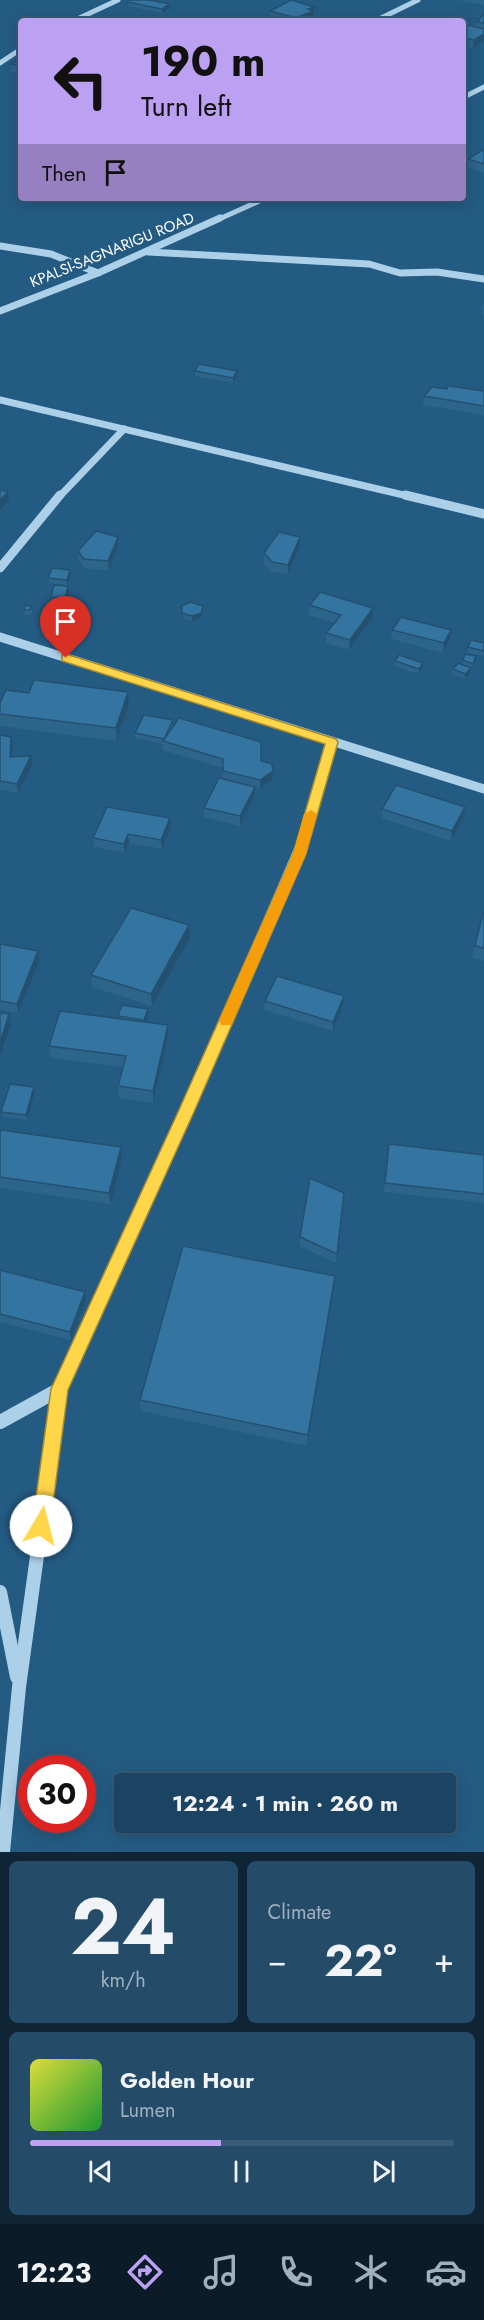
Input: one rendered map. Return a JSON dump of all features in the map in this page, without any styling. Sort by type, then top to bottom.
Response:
[{"type":"street","points":[[79,18],[118,0]]},
{"type":"street","points":[[381,18],[418,0]]},
{"type":"street","points":[[0,63],[18,51]]},
{"type":"street","points":[[466,96],[484,87]]},
{"type":"street","name":"KPALSI-SAGNARIGU ROAD","points":[[1,307],[98,273],[259,201]]},
{"type":"street","points":[[0,246],[50,253],[78,262],[98,273]]},
{"type":"street","points":[[147,252],[369,264],[400,273],[437,272],[484,279]]},
{"type":"street","points":[[0,400],[484,514]]},
{"type":"street","points":[[0,568],[55,501],[124,429]]},
{"type":"street","points":[[0,637],[484,789]]},
{"type":"street","points":[[3,1852],[19,1687],[60,1389],[186,1112],[299,854],[332,742]]},
{"type":"street","points":[[0,1422],[60,1389]]},
{"type":"street","points":[[0,1592],[19,1687]]},
{"type":"building","points":[[130,0],[149,0],[170,4],[162,9],[128,2]]},
{"type":"building","points":[[291,0],[314,7],[308,9],[313,11],[296,18],[270,11]]},
{"type":"building","points":[[484,14],[484,23],[477,22]]},
{"type":"building","points":[[466,24],[484,29],[484,34],[474,40],[466,41]]},
{"type":"building","points":[[484,149],[484,164],[468,159]]},
{"type":"building","points":[[199,364],[237,371],[233,378],[195,371]]},
{"type":"building","points":[[448,386],[484,391],[484,406],[424,396],[432,387],[447,389]]},
{"type":"building","points":[[0,490],[8,492],[0,500]]},
{"type":"building","points":[[96,531],[118,537],[108,561],[84,559],[78,551]]},
{"type":"building","points":[[279,532],[300,537],[288,565],[272,562],[264,553]]},
{"type":"building","points":[[52,568],[70,570],[67,580],[48,578]]},
{"type":"building","points":[[54,585],[68,586],[65,598],[51,597]]},
{"type":"building","points":[[320,592],[373,608],[350,640],[326,633],[341,615],[310,605]]},
{"type":"building","points":[[190,602],[203,606],[201,613],[192,616],[182,613],[182,606]]},
{"type":"building","points":[[25,605],[31,606],[30,610],[24,610]]},
{"type":"building","points":[[43,606],[50,607],[47,611],[41,611]]},
{"type":"building","points":[[401,617],[451,630],[444,643],[392,630]]},
{"type":"building","points":[[471,640],[484,643],[484,651],[468,647]]},
{"type":"building","points":[[465,654],[476,656],[473,664],[463,660]]},
{"type":"building","points":[[399,655],[423,663],[419,669],[395,661]]},
{"type":"building","points":[[458,663],[471,668],[465,674],[453,669]]},
{"type":"building","points":[[34,680],[128,692],[116,728],[0,714],[0,703],[6,690],[29,693]]},
{"type":"building","points":[[144,715],[173,720],[164,739],[135,733]]},
{"type":"building","points":[[179,718],[261,742],[261,761],[272,764],[273,771],[260,780],[223,771],[223,759],[163,741]]},
{"type":"building","points":[[0,735],[11,737],[10,757],[31,756],[17,784],[0,781]]},
{"type":"building","points":[[219,778],[255,787],[240,816],[204,808]]},
{"type":"building","points":[[396,785],[465,807],[452,831],[382,809]]},
{"type":"building","points":[[107,807],[170,818],[161,840],[128,834],[124,844],[93,838]]},
{"type":"building","points":[[131,908],[189,925],[151,994],[91,975]]},
{"type":"building","points":[[484,914],[484,948],[475,946]]},
{"type":"building","points":[[0,944],[38,951],[17,1004],[0,1001]]},
{"type":"building","points":[[277,976],[344,996],[333,1022],[265,1001]]},
{"type":"building","points":[[122,1005],[148,1009],[144,1020],[118,1016]]},
{"type":"building","points":[[60,1011],[168,1025],[153,1091],[118,1086],[126,1056],[49,1046]]},
{"type":"building","points":[[0,1013],[9,1014],[0,1043]]},
{"type":"building","points":[[10,1084],[34,1087],[26,1115],[1,1112]]},
{"type":"building","points":[[1,1130],[121,1147],[109,1193],[0,1177]]},
{"type":"building","points":[[389,1144],[484,1155],[484,1194],[385,1183]]},
{"type":"building","points":[[310,1178],[344,1193],[337,1254],[300,1237]]},
{"type":"building","points":[[183,1246],[335,1276],[308,1435],[140,1400]]},
{"type":"building","points":[[0,1270],[85,1292],[70,1332],[0,1314]]},
{"type":"slow traffic","points":[[226,1021],[299,854],[311,814]]},
{"type":"route","points":[[41,1526],[60,1389],[186,1112],[299,854],[332,742],[66,658]]}]
